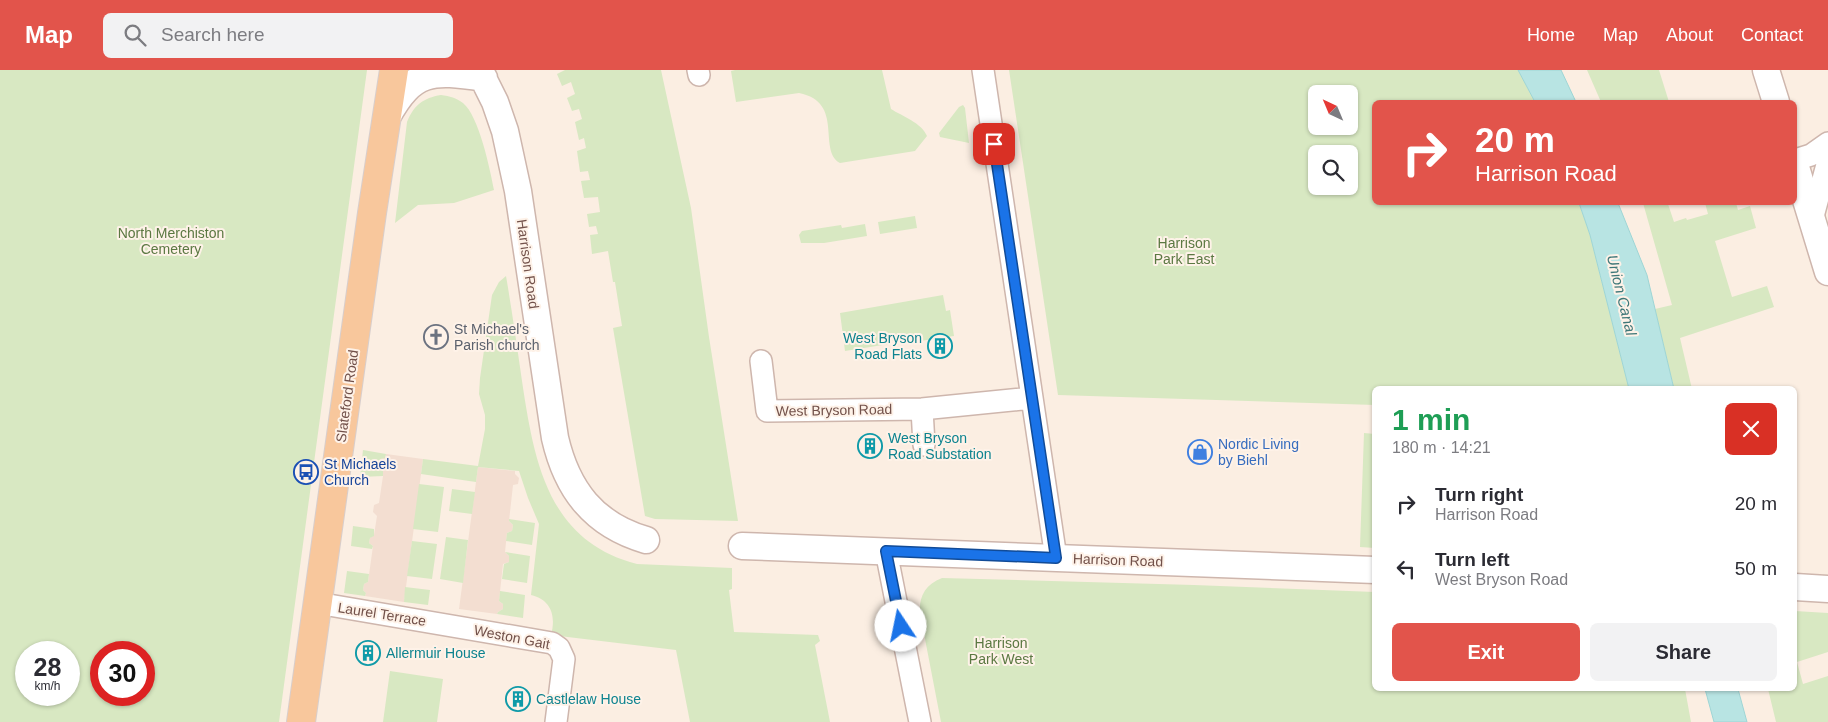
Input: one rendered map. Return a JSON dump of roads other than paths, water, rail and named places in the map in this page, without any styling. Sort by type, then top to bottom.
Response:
[{"type":"main road","name":"Slateford Road","points":[[301,722],[394,70]]},
{"type":"street","points":[[983,70],[1056,558]]},
{"type":"street","points":[[1766,70],[1775,100]]},
{"type":"street","points":[[386,117],[405,88],[416,79],[429,73],[444,71],[482,74]]},
{"type":"street","name":"Harrison Road","points":[[482,74],[495,102],[505,131],[518,191],[555,438],[561,459],[577,492],[593,512],[621,531],[646,540]]},
{"type":"street","points":[[1797,159],[1812,155],[1828,143]]},
{"type":"street","points":[[1812,220],[1828,161]]},
{"type":"street","points":[[1797,171],[1828,272]]},
{"type":"street","name":"West Bryson Road","points":[[761,361],[767,411],[922,409],[1032,398]]},
{"type":"street","points":[[922,409],[924,445]]},
{"type":"street","name":"Harrison Road","points":[[742,546],[1372,570]]},
{"type":"street","points":[[886,551],[920,722]]},
{"type":"street","points":[[1797,588],[1828,589]]},
{"type":"street","name":"Laurel Terrace","points":[[317,603],[447,625]]},
{"type":"street","points":[[447,625],[470,618],[543,627]]},
{"type":"street","name":"Weston Gait","points":[[447,625],[542,640],[552,643],[559,648],[563,653],[564,660],[556,722]]},
{"type":"water","points":[[1518,70],[1561,70],[1575,100],[1534,100]]},
{"type":"water","name":"Union Canal","points":[[1580,205],[1619,205],[1647,275],[1673,386],[1628,386],[1590,235]]},
{"type":"water","points":[[1706,691],[1739,691],[1747,722],[1714,722]]},
{"type":"place","name":"St Michael's Parish church","points":[[436,337]]},
{"type":"place","name":"West Bryson Road Flats","points":[[940,346]]},
{"type":"place","name":"West Bryson Road Substation","points":[[870,446]]},
{"type":"place","name":"Nordic Living by Biehl","points":[[1200,452]]},
{"type":"place","name":"St Michaels Church","points":[[306,472]]},
{"type":"place","name":"Allermuir House","points":[[368,653]]},
{"type":"place","name":"Castlelaw House","points":[[518,699]]},
{"type":"park label","name":"North Merchiston Cemetery","points":[[171,242]]},
{"type":"park label","name":"Harrison Park East","points":[[1184,252]]},
{"type":"park label","name":"Harrison Park West","points":[[1001,652]]}]
